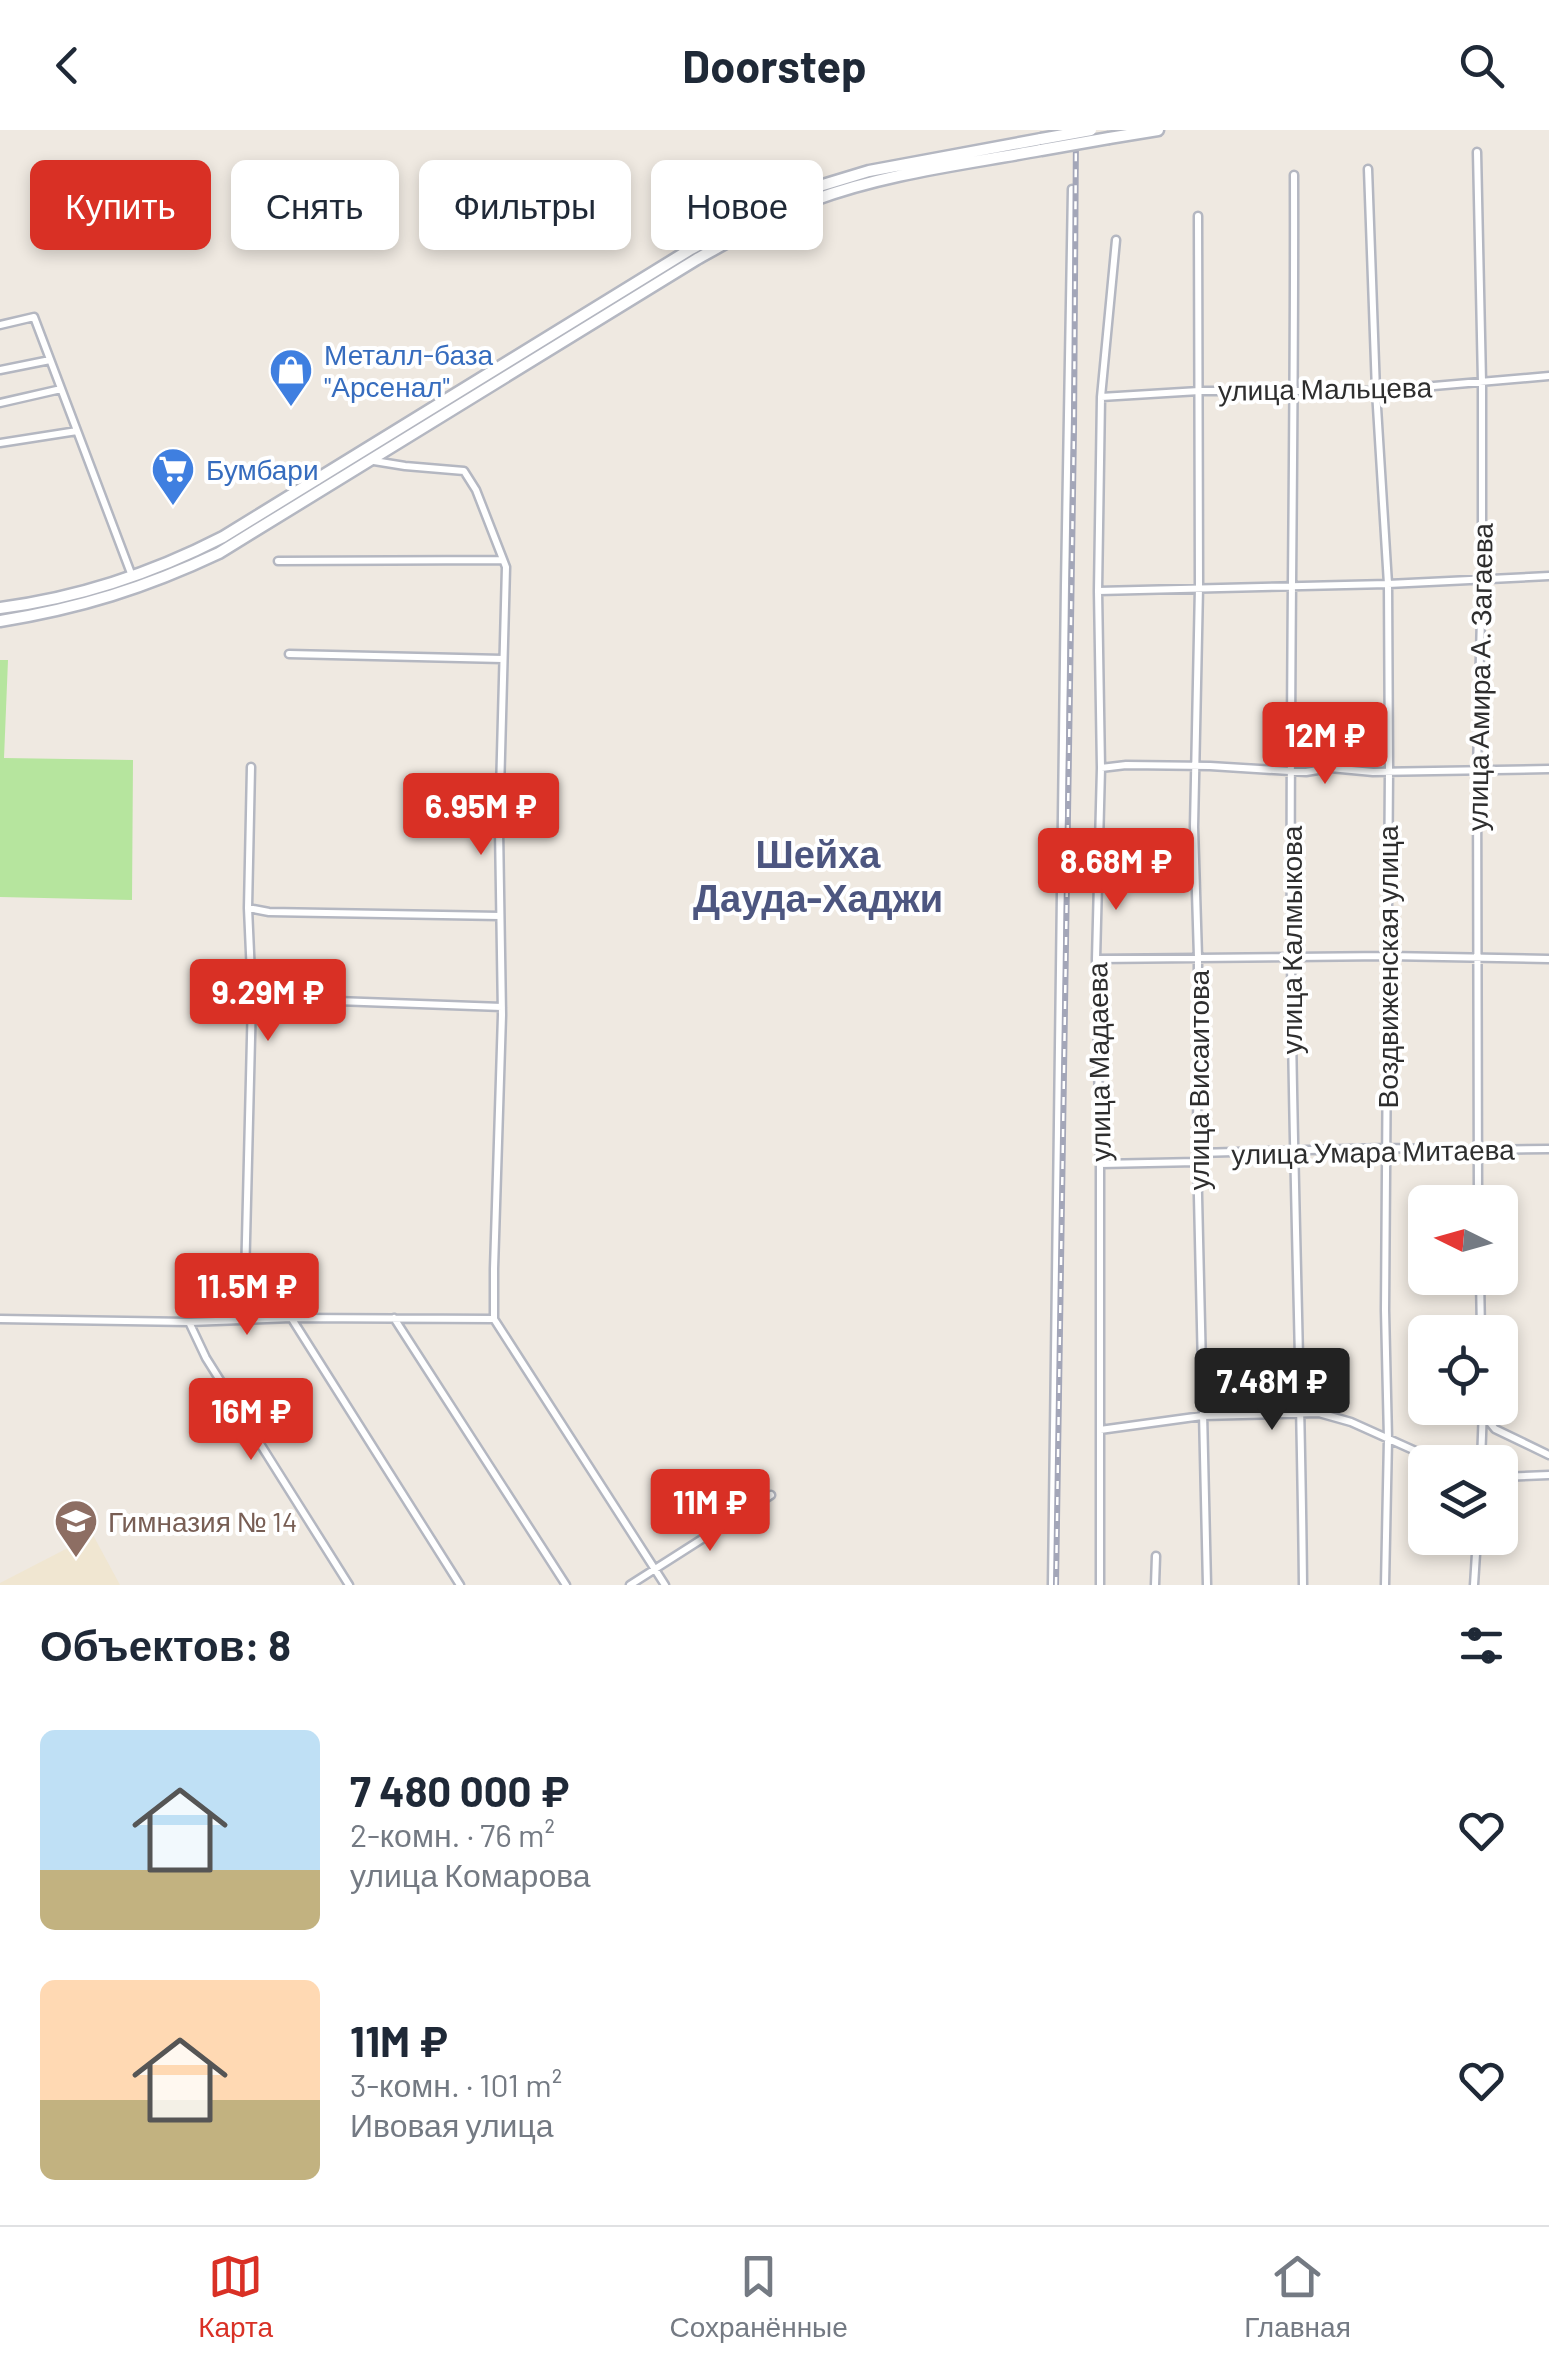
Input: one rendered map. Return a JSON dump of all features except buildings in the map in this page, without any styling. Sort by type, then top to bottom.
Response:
[{"type":"main road","points":[[0,620],[111,597],[218,553],[369,456],[750,229],[816,200],[858,187],[1092,130]]},
{"type":"main road","points":[[1041,144],[1158,130]]},
{"type":"main road","points":[[0,608],[132,577],[223,537],[369,456]]},
{"type":"street","name":"улица Амира А. Загаева","points":[[1477,152],[1482,382],[1478,1185]]},
{"type":"street","name":"Воздвиженская улица","points":[[1368,169],[1388,584],[1385,1585]]},
{"type":"street","name":"улица Калмыкова","points":[[1294,175],[1291,957],[1303,1585]]},
{"type":"street","points":[[1052,1585],[1072,189]]},
{"type":"street","name":"улица Висаитова","points":[[1198,216],[1199,587],[1194,827],[1207,1585]]},
{"type":"street","name":"улица Мадаева","points":[[1100,1585],[1098,591],[1101,398],[1116,240]]},
{"type":"street","points":[[0,324],[34,317],[132,577]]},
{"type":"street","points":[[0,370],[50,360]]},
{"type":"street","name":"улица Мальцева","points":[[1101,398],[1200,391],[1376,391],[1549,376]]},
{"type":"street","points":[[0,402],[61,390]]},
{"type":"street","points":[[0,443],[77,430]]},
{"type":"street","points":[[369,456],[405,466],[464,471],[476,490],[506,567],[499,829],[502,1007],[494,1319],[665,1585]]},
{"type":"street","points":[[278,561],[504,560]]},
{"type":"street","points":[[1098,591],[1549,576]]},
{"type":"street","points":[[290,654],[503,659]]},
{"type":"street","points":[[1101,768],[1126,765],[1306,772],[1330,768],[1372,772],[1549,770]]},
{"type":"street","points":[[244,1320],[252,998],[248,908],[251,767]]},
{"type":"street","points":[[248,908],[269,912],[500,916]]},
{"type":"street","points":[[1096,958],[1549,958]]},
{"type":"street","points":[[252,998],[502,1007]]},
{"type":"street","name":"улица Умара Митаева","points":[[1100,1164],[1293,1149],[1549,1149]]},
{"type":"street","points":[[292,1318],[460,1585]]},
{"type":"street","points":[[394,1318],[566,1585]]},
{"type":"street","points":[[0,1319],[494,1319]]},
{"type":"street","points":[[189,1322],[206,1358],[349,1585]]},
{"type":"street","points":[[1100,1430],[1202,1416],[1319,1413],[1351,1422],[1408,1448]]},
{"type":"street","points":[[1492,1425],[1549,1454]]},
{"type":"street","points":[[1518,1476],[1549,1475]]},
{"type":"street","points":[[630,1585],[770,1495]]},
{"type":"street","points":[[1474,1585],[1475,1555]]},
{"type":"street","points":[[1154,1585],[1156,1556]]},
{"type":"shaded area","name":"Гимназия № 14","points":[[93,1535],[120,1585],[0,1585],[0,1583]]},
{"type":"green space","points":[[0,660],[8,660],[4,758],[133,760],[132,900],[0,897]]},
{"type":"railway","points":[[1056,1585],[1076,130]]},
{"type":"place","name":"Металл-база \"Арсенал\"","points":[[291,408]]},
{"type":"place","name":"Бумбари","points":[[173,507]]},
{"type":"place","name":"Гимназия № 14","points":[[76,1559]]},
{"type":"district","name":"Шейха Дауда-Хаджи","points":[[818,874]]}]
